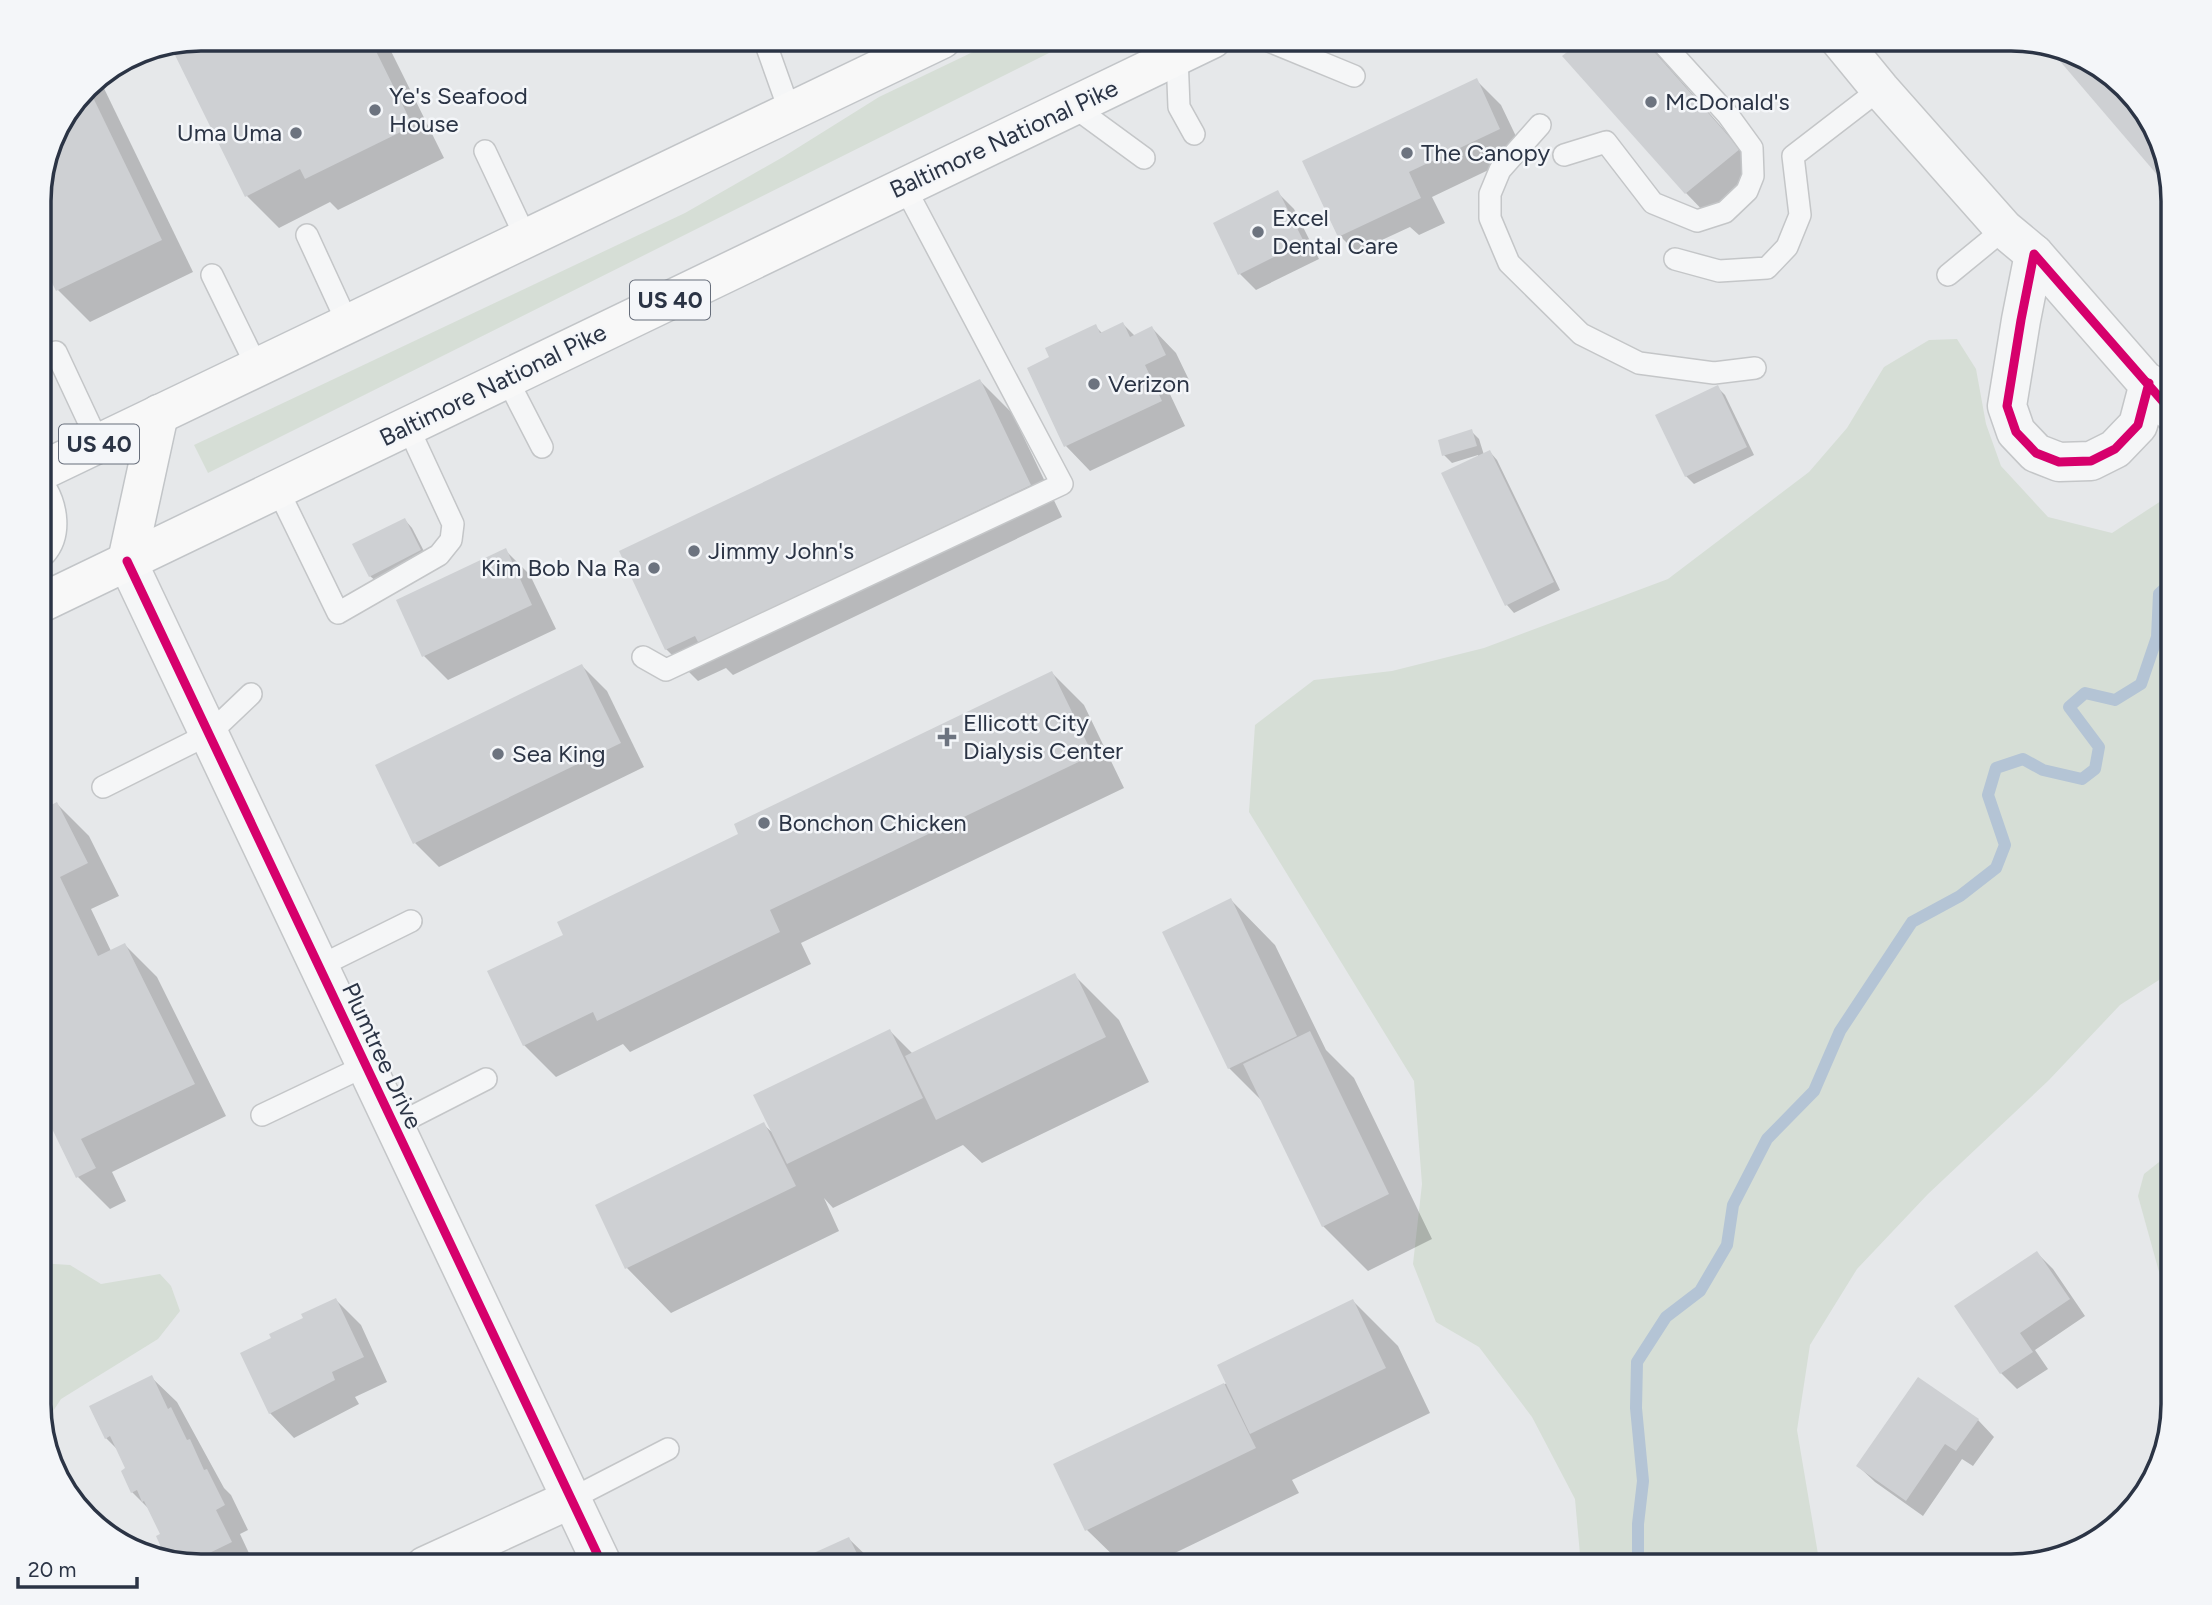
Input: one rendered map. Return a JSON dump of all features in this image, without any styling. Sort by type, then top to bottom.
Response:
[{"type":"main road","name":"US 40","points":[[51,466],[915,51]]},
{"type":"main road","name":"Baltimore National Pike","points":[[51,598],[1187,51]]},
{"type":"main road","points":[[127,561],[159,414]]},
{"type":"street","points":[[1849,51],[2004,229],[2034,254],[2161,398]]},
{"type":"street","points":[[2034,254],[2007,406],[2016,432],[2036,453],[2059,462],[2091,461],[2115,449],[2137,425],[2149,383]]},
{"type":"street","name":"Plumtree Drive","points":[[127,561],[597,1554]]},
{"type":"street","points":[[451,1554],[571,1499]]},
{"type":"lane","points":[[769,51],[790,112]]},
{"type":"lane","points":[[1295,51],[1354,76]]},
{"type":"lane","points":[[1564,155],[1606,142],[1653,203],[1697,221],[1726,212],[1747,191],[1753,176],[1752,148],[1728,115],[1671,51]]},
{"type":"lane","points":[[1177,56],[1179,107],[1194,134]]},
{"type":"lane","points":[[1675,259],[1719,271],[1766,268],[1787,247],[1800,215],[1793,156],[1880,89]]},
{"type":"lane","points":[[1073,106],[1144,158]]},
{"type":"lane","points":[[1540,125],[1500,170],[1490,194],[1490,218],[1510,263],[1581,334],[1639,363],[1714,373],[1755,368]]},
{"type":"lane","points":[[485,152],[526,238]]},
{"type":"lane","points":[[643,657],[666,670],[1062,484],[904,186]]},
{"type":"lane","points":[[1948,275],[2004,229]]},
{"type":"lane","points":[[307,235],[348,324]]},
{"type":"lane","points":[[212,275],[257,367]]},
{"type":"lane","points":[[56,352],[99,444]]},
{"type":"lane","points":[[507,379],[542,447]]},
{"type":"lane","points":[[278,491],[338,613],[439,555],[451,541],[453,524],[408,427]]},
{"type":"lane","points":[[103,787],[209,734],[251,694]]},
{"type":"lane","points":[[318,967],[411,921]]},
{"type":"lane","points":[[262,1115],[366,1066]]},
{"type":"lane","points":[[394,1126],[486,1079]]},
{"type":"lane","points":[[571,1499],[668,1449]]},
{"type":"shaded area","points":[[975,51],[1053,51],[208,473],[194,445],[685,213],[783,157],[879,97]]},
{"type":"shaded area","points":[[1957,339],[1976,369],[1986,424],[2001,466],[2048,517],[2112,533],[2161,501],[2161,979],[2120,1005],[2049,1080],[1928,1194],[1857,1269],[1810,1345],[1797,1430],[1818,1554],[1580,1554],[1575,1499],[1532,1417],[1479,1347],[1436,1322],[1413,1264],[1422,1184],[1414,1081],[1249,812],[1255,725],[1314,680],[1392,671],[1484,648],[1668,579],[1809,472],[1847,428],[1884,367],[1929,340]]},
{"type":"shaded area","points":[[2161,1161],[2161,1279],[2138,1196],[2144,1174]]},
{"type":"shaded area","points":[[51,1264],[70,1265],[101,1284],[160,1274],[171,1286],[180,1311],[158,1339],[61,1399],[51,1414]]},
{"type":"building","points":[[191,51],[376,51],[413,126],[305,179],[300,169],[245,197],[174,54]]},
{"type":"building","name":"McDonald's","points":[[1568,51],[1654,51],[1740,149],[1685,194],[1562,56]]},
{"type":"building","points":[[2058,59],[2086,71],[2102,82],[2130,110],[2146,135],[2159,177]]},
{"type":"building","name":"The Canopy","points":[[1477,78],[1500,129],[1409,172],[1421,198],[1338,237],[1302,161]]},
{"type":"building","points":[[93,97],[162,240],[56,291],[51,281],[51,191],[54,172],[66,135]]},
{"type":"building","name":"Excel Dental Care","points":[[1278,190],[1304,242],[1238,275],[1213,223]]},
{"type":"building","name":"Verizon","points":[[1123,322],[1130,337],[1152,326],[1166,355],[1145,365],[1162,401],[1064,447],[1027,368],[1049,357],[1045,348],[1096,324],[1100,333]]},
{"type":"building","points":[[980,379],[1031,485],[699,644],[695,636],[665,650],[619,551]]},
{"type":"building","points":[[1718,385],[1747,447],[1685,477],[1655,415]]},
{"type":"building","points":[[1472,429],[1477,446],[1442,456],[1438,440]]},
{"type":"building","points":[[1490,450],[1554,582],[1505,606],[1441,473]]},
{"type":"building","points":[[405,518],[421,550],[369,577],[352,544]]},
{"type":"building","points":[[506,548],[532,605],[422,657],[396,600]]},
{"type":"building","name":"Sea King","points":[[582,664],[621,743],[413,844],[375,765]]},
{"type":"building","points":[[1052,671],[1093,755],[770,910],[780,932],[597,1021],[593,1012],[523,1046],[487,971],[563,935],[557,922],[738,834],[734,824]]},
{"type":"building","points":[[57,802],[88,863],[60,877],[98,956],[125,943],[195,1084],[81,1139],[96,1168],[76,1178],[51,1127],[51,805]]},
{"type":"building","points":[[1231,898],[1297,1036],[1228,1069],[1162,932]]},
{"type":"building","points":[[1075,973],[1106,1037],[936,1120],[905,1056]]},
{"type":"building","points":[[890,1029],[923,1098],[787,1164],[753,1095]]},
{"type":"building","points":[[1310,1031],[1389,1194],[1322,1227],[1243,1064]]},
{"type":"building","points":[[764,1122],[796,1186],[625,1269],[595,1205]]},
{"type":"building","points":[[2037,1251],[2070,1299],[2020,1333],[2033,1352],[2000,1374],[1954,1306]]},
{"type":"building","points":[[336,1298],[364,1357],[332,1372],[335,1380],[269,1414],[240,1353],[271,1338],[269,1334],[303,1318],[301,1314]]},
{"type":"building","points":[[1353,1299],[1386,1368],[1250,1434],[1217,1365]]},
{"type":"building","points":[[152,1375],[168,1409],[171,1407],[225,1505],[216,1510],[232,1542],[207,1554],[181,1553],[161,1548],[156,1536],[160,1534],[144,1501],[142,1502],[137,1490],[131,1493],[121,1471],[125,1468],[110,1436],[105,1439],[89,1406]]},
{"type":"building","points":[[1918,1377],[1979,1419],[1956,1451],[1945,1444],[1906,1501],[1856,1466]]},
{"type":"building","points":[[1224,1383],[1256,1448],[1085,1531],[1053,1464]]},
{"type":"building","points":[[849,1537],[857,1554],[811,1554]]},
{"type":"waterway","points":[[1638,1554],[1643,1481],[1636,1408],[1637,1362],[1666,1317],[1700,1291],[1727,1245],[1733,1205],[1767,1139],[1814,1091],[1840,1031],[1912,922],[1960,896],[1996,868],[2005,845],[1988,795],[1996,768],[2023,759],[2043,770],[2082,779],[2095,769],[2099,747],[2069,707],[2085,693],[2115,700],[2141,684],[2157,637],[2161,592]]},
{"type":"cycle path","points":[[2034,254],[2148,385],[2138,425],[2115,449],[2091,461],[2059,462],[2036,453],[2016,432],[2007,406],[2034,254]]},
{"type":"cycle path","points":[[2148,385],[2161,399]]},
{"type":"cycle path","points":[[127,561],[597,1554]]},
{"type":"place","name":"McDonald's","points":[[1651,102]]},
{"type":"place","name":"Ye's Seafood House","points":[[375,110]]},
{"type":"place","name":"Uma Uma","points":[[296,133]]},
{"type":"place","name":"The Canopy","points":[[1407,153]]},
{"type":"place","name":"Excel Dental Care","points":[[1258,232]]},
{"type":"place","name":"Verizon","points":[[1094,384]]},
{"type":"place","name":"Jimmy John's","points":[[694,551]]},
{"type":"place","name":"Kim Bob Na Ra","points":[[654,568]]},
{"type":"place","name":"Ellicott City Dialysis Center","points":[[947,737]]},
{"type":"place","name":"Sea King","points":[[498,754]]},
{"type":"place","name":"Bonchon Chicken","points":[[764,823]]}]
